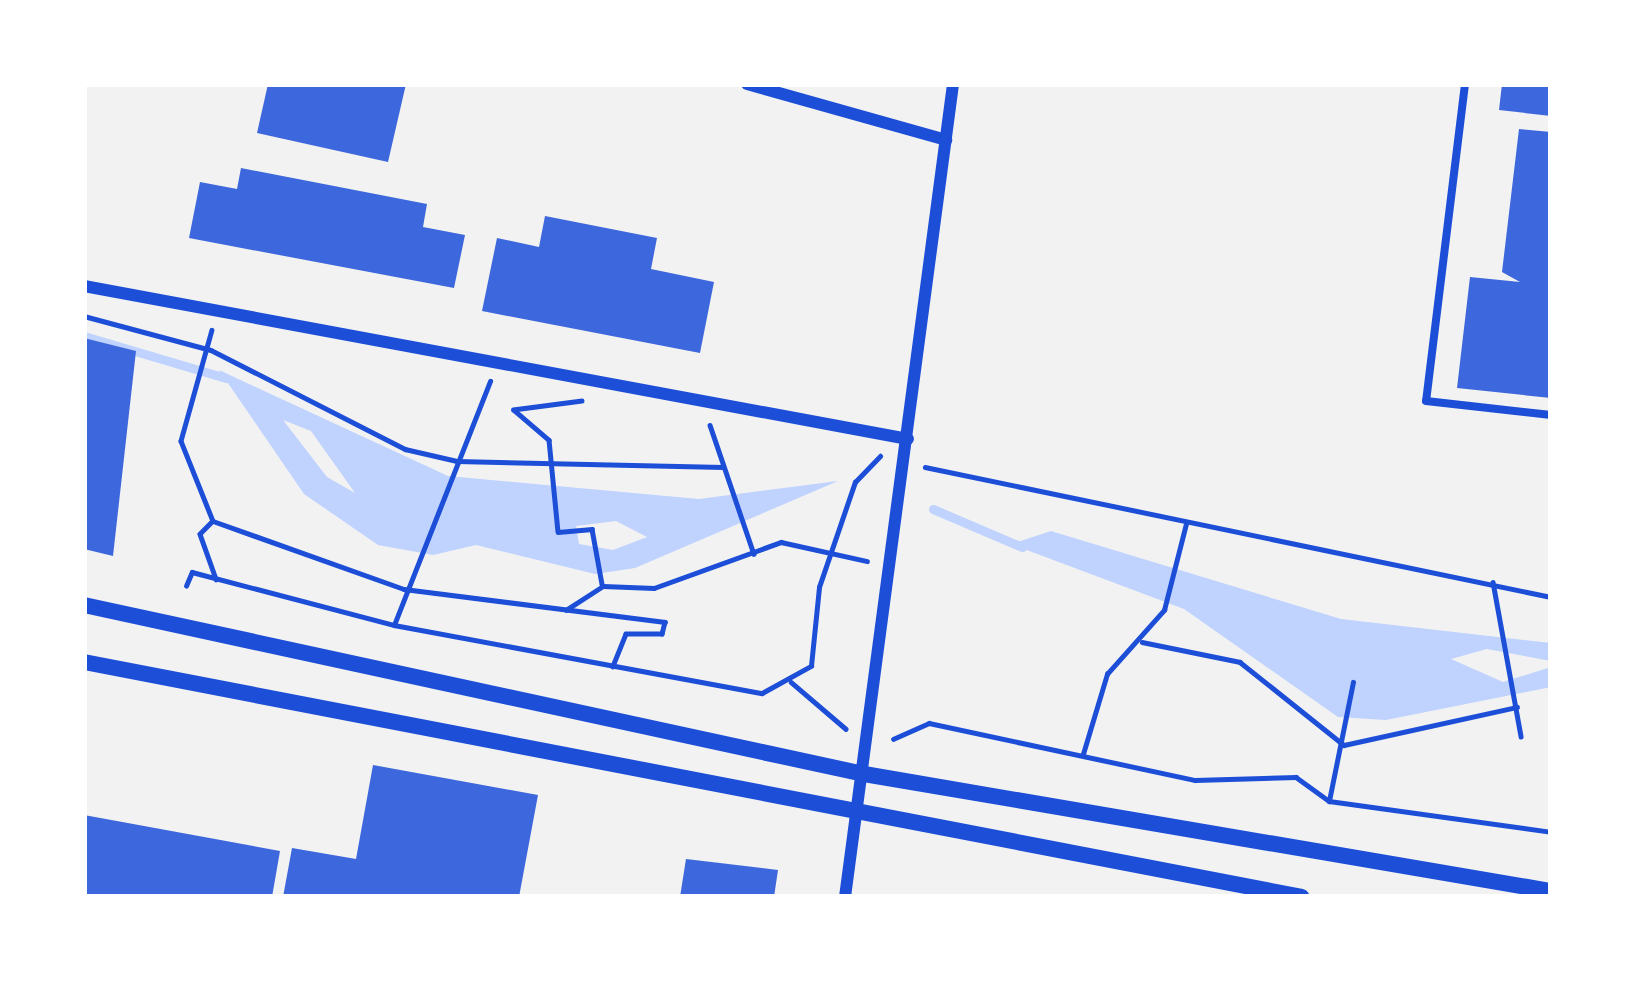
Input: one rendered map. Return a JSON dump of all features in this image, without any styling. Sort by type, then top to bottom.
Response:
[{"type":"street","points":[[746,84],[946,140]]},
{"type":"street","points":[[845,897],[953,84]]},
{"type":"street","points":[[84,286],[583,383],[908,439]]},
{"type":"street","points":[[84,605],[864,774],[1551,891]]},
{"type":"street","points":[[84,662],[853,818],[1302,897]]},
{"type":"lane","points":[[1465,84],[1426,401],[1551,415]]},
{"type":"path","points":[[84,316],[211,350],[405,449],[457,461],[723,467]]},
{"type":"path","points":[[211,350],[196,384],[181,441],[213,521],[404,589],[665,622],[662,634],[626,634],[614,665]]},
{"type":"path","points":[[394,625],[491,364]]},
{"type":"path","points":[[583,383],[581,405],[514,410],[549,440],[547,465],[558,532],[592,529],[603,586]]},
{"type":"path","points":[[703,403],[754,554]]},
{"type":"path","points":[[186,586],[192,572],[394,625],[762,693],[791,682],[811,666],[819,587],[837,560],[855,482],[908,439],[930,474],[1493,580],[1551,597]]},
{"type":"path","points":[[213,521],[200,534],[216,579]]},
{"type":"path","points":[[1083,754],[1107,674],[1142,642],[1164,610],[1186,523]]},
{"type":"path","points":[[564,612],[603,586],[654,587],[781,542],[837,560],[866,562]]},
{"type":"path","points":[[1493,580],[1521,736]]},
{"type":"path","points":[[1142,642],[1240,662],[1344,745]]},
{"type":"path","points":[[791,682],[846,730]]},
{"type":"path","points":[[1329,800],[1344,745],[1353,682]]},
{"type":"path","points":[[1344,745],[1517,706]]},
{"type":"path","points":[[892,739],[929,723],[1195,780],[1296,777],[1329,800],[1551,832]]},
{"type":"water","points":[[219,370],[448,476],[699,499],[838,481],[635,568],[595,574],[476,545],[433,555],[378,545],[304,494]],"holes":[[[283,420],[311,431],[355,493],[327,477]],[[616,521],[647,537],[613,550],[579,544],[576,526]]]},
{"type":"water","points":[[1051,531],[1341,619],[1551,643],[1551,661],[1487,649],[1451,659],[1503,682],[1551,667],[1551,687],[1386,720],[1338,717],[1184,609],[1011,544]]},
{"type":"building","points":[[268,84],[406,84],[388,162],[257,133]]},
{"type":"building","points":[[1502,84],[1551,84],[1551,116],[1499,110]]},
{"type":"building","points":[[1519,129],[1551,132],[1551,398],[1457,388],[1470,277],[1520,282],[1502,272]]},
{"type":"building","points":[[241,168],[427,204],[423,227],[465,235],[454,288],[189,238],[200,182],[237,189]]},
{"type":"building","points":[[545,216],[657,238],[651,269],[714,282],[700,353],[482,311],[497,238],[539,247]]},
{"type":"building","points":[[84,338],[136,351],[113,556],[84,549]]},
{"type":"building","points":[[373,765],[538,795],[519,897],[283,897],[292,848],[356,859]]},
{"type":"building","points":[[84,815],[280,851],[272,897],[84,897]]},
{"type":"building","points":[[686,859],[778,870],[774,897],[680,897]]},
{"type":"waterway","points":[[84,336],[226,378]]},
{"type":"waterway","points":[[933,509],[1022,547]]}]
